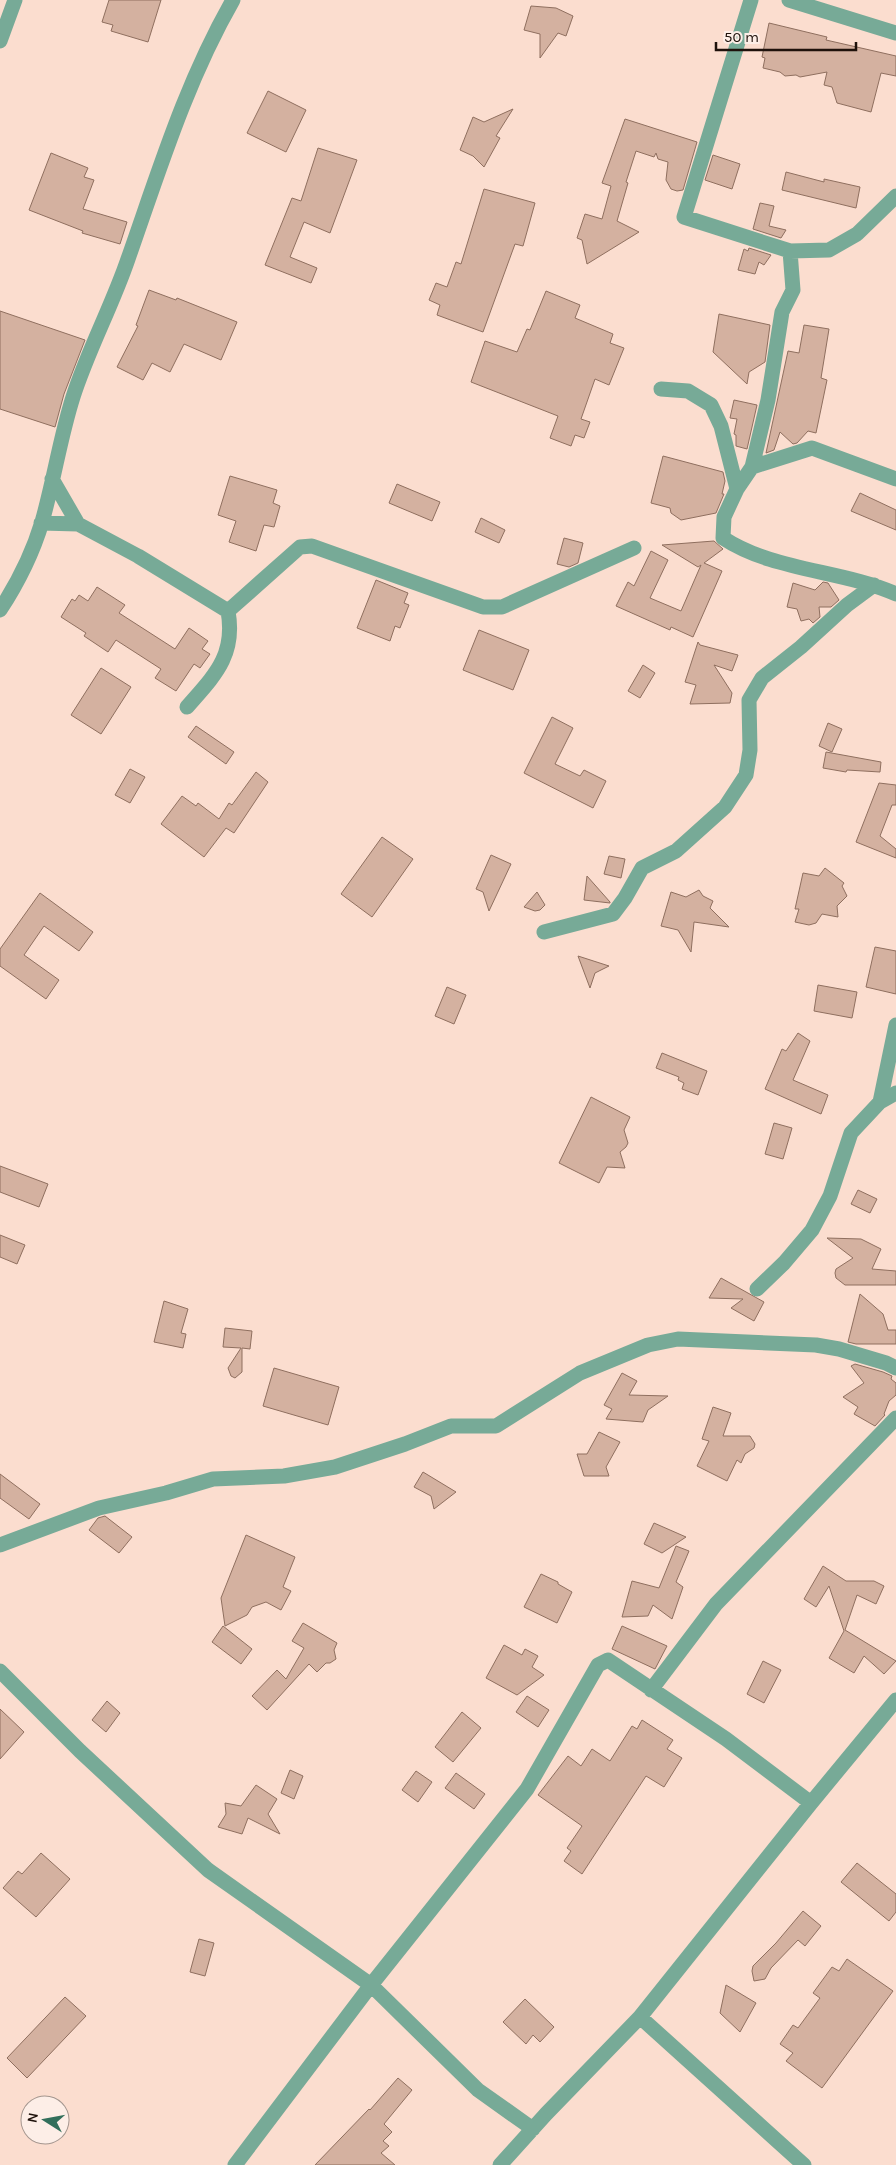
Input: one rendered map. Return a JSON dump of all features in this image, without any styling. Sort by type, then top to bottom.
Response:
[{"type":"street","points":[[0,41],[15,0]]},
{"type":"street","points":[[0,610],[20,576],[42,523],[74,395],[127,262],[161,162],[193,79],[233,0]]},
{"type":"street","points":[[751,0],[684,217],[790,251],[829,250],[856,234],[896,196]]},
{"type":"street","points":[[789,0],[896,33]]},
{"type":"street","points":[[790,251],[793,290],[782,312],[768,400],[752,467],[736,489],[724,517],[724,538],[740,549],[764,557],[874,585],[896,594]]},
{"type":"street","points":[[661,388],[688,391],[711,405],[721,426],[736,489]]},
{"type":"street","points":[[752,467],[812,448],[896,478]]},
{"type":"street","points":[[52,479],[78,524]]},
{"type":"street","points":[[42,523],[78,524],[138,556],[228,611]]},
{"type":"street","points":[[228,611],[300,547],[305,545],[483,606],[492,607],[510,603],[634,548]]},
{"type":"street","points":[[544,932],[613,914],[626,898],[642,868],[676,851],[725,807],[746,775],[750,750],[749,700],[762,678],[801,647],[847,605],[874,585]]},
{"type":"street","points":[[187,707],[216,673],[227,653],[230,638],[228,611]]},
{"type":"street","points":[[880,1102],[896,1025]]},
{"type":"street","points":[[757,1289],[784,1263],[812,1230],[830,1196],[851,1133],[880,1102],[896,1093]]},
{"type":"street","points":[[0,1545],[99,1508],[166,1493],[213,1479],[284,1476],[336,1467],[405,1444],[450,1426],[496,1426],[580,1373],[648,1345],[678,1340],[816,1345],[839,1348],[896,1368]]},
{"type":"street","points":[[651,1690],[716,1604],[896,1418]]},
{"type":"street","points":[[235,2165],[371,1985],[527,1790],[598,1666],[608,1660],[726,1739],[810,1803]]},
{"type":"street","points":[[0,1671],[80,1751],[208,1870],[371,1985],[478,2090],[533,2129]]},
{"type":"street","points":[[500,2165],[546,2114],[640,2017],[810,1803],[896,1700]]},
{"type":"street","points":[[640,2017],[804,2165]]},
{"type":"building","points":[[109,0],[161,0],[148,42],[111,31],[113,25],[102,22]]},
{"type":"building","points":[[531,6],[556,8],[573,16],[566,36],[558,33],[540,58],[540,34],[524,30]]},
{"type":"building","points":[[769,23],[827,37],[826,40],[896,56],[896,76],[881,73],[871,112],[837,103],[832,87],[824,85],[827,72],[800,77],[796,75],[785,76],[780,72],[763,68],[765,58],[762,57]]},
{"type":"building","points":[[268,91],[306,110],[286,152],[247,133]]},
{"type":"building","points":[[513,109],[496,136],[500,138],[484,167],[473,156],[460,150],[473,117],[484,122]]},
{"type":"building","points":[[625,119],[697,142],[683,190],[677,191],[671,189],[666,180],[668,162],[658,159],[656,153],[654,157],[636,151],[626,182],[628,183],[617,221],[639,232],[587,264],[582,240],[577,238],[585,214],[602,219],[611,186],[602,183]]},
{"type":"building","points":[[318,148],[357,160],[330,233],[304,222],[290,257],[317,268],[311,283],[265,265],[292,198],[301,201]]},
{"type":"building","points":[[51,153],[88,168],[84,177],[94,180],[83,209],[127,222],[120,244],[82,233],[83,231],[29,210]]},
{"type":"building","points":[[713,155],[740,164],[732,189],[705,180]]},
{"type":"building","points":[[786,172],[824,182],[824,179],[860,187],[856,208],[782,190]]},
{"type":"building","points":[[484,189],[535,203],[523,246],[515,244],[483,332],[437,315],[440,305],[429,300],[436,283],[447,287],[456,262],[461,264]]},
{"type":"building","points":[[760,203],[774,206],[769,226],[786,230],[781,238],[753,229]]},
{"type":"building","points":[[749,248],[771,255],[764,265],[759,262],[755,274],[738,270],[744,249],[748,251]]},
{"type":"building","points":[[149,290],[176,300],[177,298],[237,322],[221,360],[184,344],[170,372],[152,363],[143,380],[117,367],[138,326],[136,325]]},
{"type":"building","points":[[546,291],[580,305],[575,318],[613,334],[610,343],[624,348],[609,385],[595,379],[581,419],[590,422],[584,438],[575,435],[571,446],[550,438],[558,416],[471,382],[485,341],[517,352],[527,329],[530,330]]},
{"type":"building","points":[[0,311],[85,340],[64,394],[55,427],[0,409]]},
{"type":"building","points":[[719,314],[770,325],[765,362],[749,372],[747,384],[713,352]]},
{"type":"building","points":[[804,325],[829,329],[821,378],[827,380],[816,433],[808,431],[797,443],[793,444],[780,432],[774,450],[766,453],[788,351],[799,353]]},
{"type":"building","points":[[734,400],[757,405],[747,449],[736,446],[736,435],[734,434],[737,419],[730,418]]},
{"type":"building","points":[[663,456],[723,472],[725,481],[722,494],[724,494],[716,513],[681,520],[671,513],[670,508],[651,503]]},
{"type":"building","points":[[230,476],[277,490],[273,503],[280,506],[274,527],[264,525],[256,551],[229,542],[236,521],[218,515]]},
{"type":"building","points":[[397,484],[440,502],[432,521],[389,503]]},
{"type":"building","points":[[860,493],[896,510],[896,530],[851,511]]},
{"type":"building","points":[[481,518],[505,530],[499,543],[475,532]]},
{"type":"building","points":[[564,538],[583,543],[578,563],[569,567],[557,564]]},
{"type":"building","points":[[714,541],[723,549],[704,563],[722,571],[693,637],[671,627],[670,630],[616,606],[628,582],[634,586],[651,551],[668,560],[650,598],[681,611],[701,565],[698,567],[662,545]]},
{"type":"building","points":[[376,580],[408,593],[404,603],[409,605],[400,628],[395,626],[390,641],[357,628]]},
{"type":"building","points":[[823,582],[828,583],[839,600],[831,607],[819,607],[820,617],[813,623],[809,619],[801,621],[797,609],[787,607],[793,583],[815,590]]},
{"type":"building","points":[[97,587],[125,605],[119,613],[175,649],[189,628],[208,641],[202,649],[210,654],[200,668],[194,664],[176,691],[155,678],[161,669],[116,640],[108,652],[84,636],[86,633],[61,617],[72,599],[75,601],[79,595],[88,601]]},
{"type":"building","points":[[479,630],[529,650],[513,690],[463,670]]},
{"type":"building","points":[[698,642],[700,645],[738,655],[732,671],[714,665],[732,693],[730,703],[690,704],[696,685],[685,682]]},
{"type":"building","points":[[643,665],[655,673],[640,698],[628,691]]},
{"type":"building","points":[[101,668],[131,687],[101,734],[71,715]]},
{"type":"building","points":[[552,717],[573,728],[555,764],[580,776],[584,770],[606,781],[593,808],[524,773]]},
{"type":"building","points":[[828,723],[842,729],[832,752],[819,746]]},
{"type":"building","points":[[196,726],[234,752],[226,764],[188,737]]},
{"type":"building","points":[[826,752],[881,762],[880,772],[847,770],[846,772],[823,768]]},
{"type":"building","points":[[130,769],[145,777],[130,803],[115,795]]},
{"type":"building","points":[[256,772],[268,782],[234,833],[226,828],[204,857],[161,824],[182,796],[196,806],[198,803],[219,819],[229,803],[232,805]]},
{"type":"building","points":[[879,783],[896,785],[896,805],[892,805],[880,836],[896,849],[896,858],[856,842]]},
{"type":"building","points":[[382,837],[413,859],[372,917],[341,894]]},
{"type":"building","points":[[491,855],[511,864],[489,911],[483,892],[476,889]]},
{"type":"building","points":[[609,856],[625,859],[621,878],[604,874]]},
{"type":"building","points":[[825,868],[844,883],[842,886],[847,896],[837,906],[838,917],[822,914],[816,923],[809,925],[795,922],[799,909],[795,909],[803,873],[819,876]]},
{"type":"building","points":[[587,876],[610,902],[610,903],[584,900]]},
{"type":"building","points":[[699,890],[703,896],[713,901],[710,908],[729,927],[694,922],[691,952],[678,930],[661,926],[671,892],[686,897]]},
{"type":"building","points":[[537,892],[545,905],[540,910],[535,911],[524,907]]},
{"type":"building","points":[[40,893],[93,932],[79,951],[44,926],[24,955],[59,980],[46,999],[0,966],[0,949]]},
{"type":"building","points":[[875,947],[896,951],[896,994],[866,987]]},
{"type":"building","points":[[578,956],[609,966],[595,973],[590,988]]},
{"type":"building","points":[[818,985],[857,992],[852,1018],[814,1011]]},
{"type":"building","points":[[447,987],[466,995],[454,1024],[435,1016]]},
{"type":"building","points":[[798,1033],[810,1041],[793,1080],[828,1095],[821,1114],[765,1089],[782,1049],[786,1051]]},
{"type":"building","points":[[662,1053],[707,1071],[698,1095],[682,1089],[684,1083],[678,1080],[679,1077],[656,1068]]},
{"type":"building","points":[[591,1097],[630,1117],[624,1130],[628,1143],[620,1152],[625,1168],[607,1167],[599,1183],[559,1163]]},
{"type":"building","points":[[774,1123],[792,1128],[783,1159],[765,1154]]},
{"type":"building","points":[[0,1166],[48,1184],[39,1207],[0,1192]]},
{"type":"building","points":[[858,1190],[877,1199],[870,1213],[851,1204]]},
{"type":"building","points":[[0,1235],[25,1245],[17,1264],[0,1257]]},
{"type":"building","points":[[827,1238],[861,1239],[881,1249],[872,1269],[896,1271],[896,1285],[845,1285],[836,1278],[836,1269],[853,1258]]},
{"type":"building","points":[[721,1278],[764,1302],[754,1321],[731,1308],[743,1299],[709,1298]]},
{"type":"building","points":[[860,1294],[883,1314],[888,1330],[896,1330],[896,1344],[856,1344],[848,1342]]},
{"type":"building","points":[[164,1301],[188,1309],[181,1333],[186,1334],[183,1348],[154,1342]]},
{"type":"building","points":[[225,1328],[252,1331],[250,1349],[242,1348],[242,1372],[235,1378],[231,1376],[228,1368],[241,1348],[223,1347]]},
{"type":"building","points":[[855,1364],[892,1376],[891,1379],[896,1383],[896,1395],[889,1401],[885,1415],[875,1426],[854,1414],[858,1407],[843,1397],[864,1383],[851,1366]]},
{"type":"building","points":[[274,1368],[339,1387],[328,1425],[263,1406]]},
{"type":"building","points":[[622,1373],[637,1381],[629,1395],[668,1396],[648,1410],[643,1422],[606,1419],[612,1409],[604,1405]]},
{"type":"building","points":[[713,1407],[731,1413],[723,1436],[750,1436],[755,1444],[754,1448],[745,1454],[741,1463],[737,1460],[727,1481],[697,1466],[709,1441],[702,1439]]},
{"type":"building","points":[[599,1432],[620,1442],[606,1467],[609,1476],[584,1476],[577,1454],[587,1454]]},
{"type":"building","points":[[423,1472],[456,1492],[434,1509],[431,1496],[414,1487]]},
{"type":"building","points":[[0,1474],[40,1504],[29,1519],[0,1498]]},
{"type":"building","points":[[105,1516],[132,1537],[119,1553],[89,1530],[98,1518]]},
{"type":"building","points":[[654,1523],[686,1537],[662,1553],[644,1544]]},
{"type":"building","points":[[246,1535],[295,1557],[283,1587],[291,1591],[281,1610],[266,1602],[252,1607],[247,1615],[225,1626],[221,1598]]},
{"type":"building","points":[[676,1546],[689,1551],[676,1582],[683,1587],[672,1619],[653,1605],[648,1616],[622,1617],[632,1581],[659,1588]]},
{"type":"building","points":[[823,1566],[846,1581],[874,1581],[884,1586],[876,1604],[857,1595],[845,1630],[896,1661],[884,1674],[864,1656],[854,1673],[829,1658],[844,1631],[829,1586],[816,1607],[804,1599]]},
{"type":"building","points":[[541,1574],[558,1582],[558,1584],[572,1592],[557,1623],[524,1607]]},
{"type":"building","points":[[303,1623],[337,1643],[334,1650],[336,1659],[326,1663],[317,1672],[309,1664],[267,1710],[252,1696],[277,1670],[286,1679],[304,1648],[292,1641]]},
{"type":"building","points":[[223,1626],[252,1649],[241,1664],[212,1642]]},
{"type":"building","points":[[622,1626],[667,1646],[655,1669],[612,1649]]},
{"type":"building","points":[[504,1645],[522,1655],[525,1649],[538,1656],[532,1667],[544,1675],[517,1695],[486,1678]]},
{"type":"building","points":[[763,1661],[781,1670],[764,1703],[747,1694]]},
{"type":"building","points":[[527,1696],[549,1710],[538,1727],[516,1712]]},
{"type":"building","points":[[107,1701],[120,1713],[106,1732],[92,1720]]},
{"type":"building","points":[[0,1709],[24,1732],[0,1759]]},
{"type":"building","points":[[462,1712],[481,1728],[453,1762],[435,1747]]},
{"type":"building","points":[[642,1720],[673,1740],[667,1749],[682,1758],[664,1787],[646,1776],[582,1874],[564,1861],[571,1851],[567,1848],[582,1826],[538,1795],[568,1756],[581,1766],[592,1749],[610,1761],[632,1726],[637,1729]]},
{"type":"building","points":[[290,1770],[303,1776],[294,1799],[281,1793]]},
{"type":"building","points":[[416,1771],[432,1782],[418,1802],[402,1790]]},
{"type":"building","points":[[456,1773],[485,1794],[474,1809],[445,1788]]},
{"type":"building","points":[[256,1785],[277,1799],[268,1814],[280,1834],[248,1818],[242,1834],[218,1827],[226,1814],[225,1803],[241,1806]]},
{"type":"building","points":[[41,1853],[70,1879],[36,1917],[3,1888],[18,1871],[22,1874]]},
{"type":"building","points":[[857,1863],[896,1894],[896,1912],[889,1921],[841,1882]]},
{"type":"building","points":[[803,1911],[821,1926],[805,1946],[798,1940],[771,1968],[765,1979],[754,1981],[753,1966],[776,1943]]},
{"type":"building","points":[[199,1939],[214,1943],[205,1976],[190,1972]]},
{"type":"building","points":[[847,1959],[893,1991],[822,2088],[786,2061],[793,2053],[780,2044],[793,2025],[798,2028],[820,1998],[813,1993],[832,1967],[839,1971]]},
{"type":"building","points":[[726,1985],[756,2003],[740,2032],[720,2013]]},
{"type":"building","points":[[65,1997],[86,2016],[27,2078],[7,2058]]},
{"type":"building","points":[[525,1999],[554,2027],[540,2042],[533,2035],[526,2044],[503,2022]]},
{"type":"building","points":[[398,2078],[412,2090],[384,2124],[392,2132],[383,2141],[389,2146],[381,2153],[395,2165],[315,2165],[370,2110]]}]
